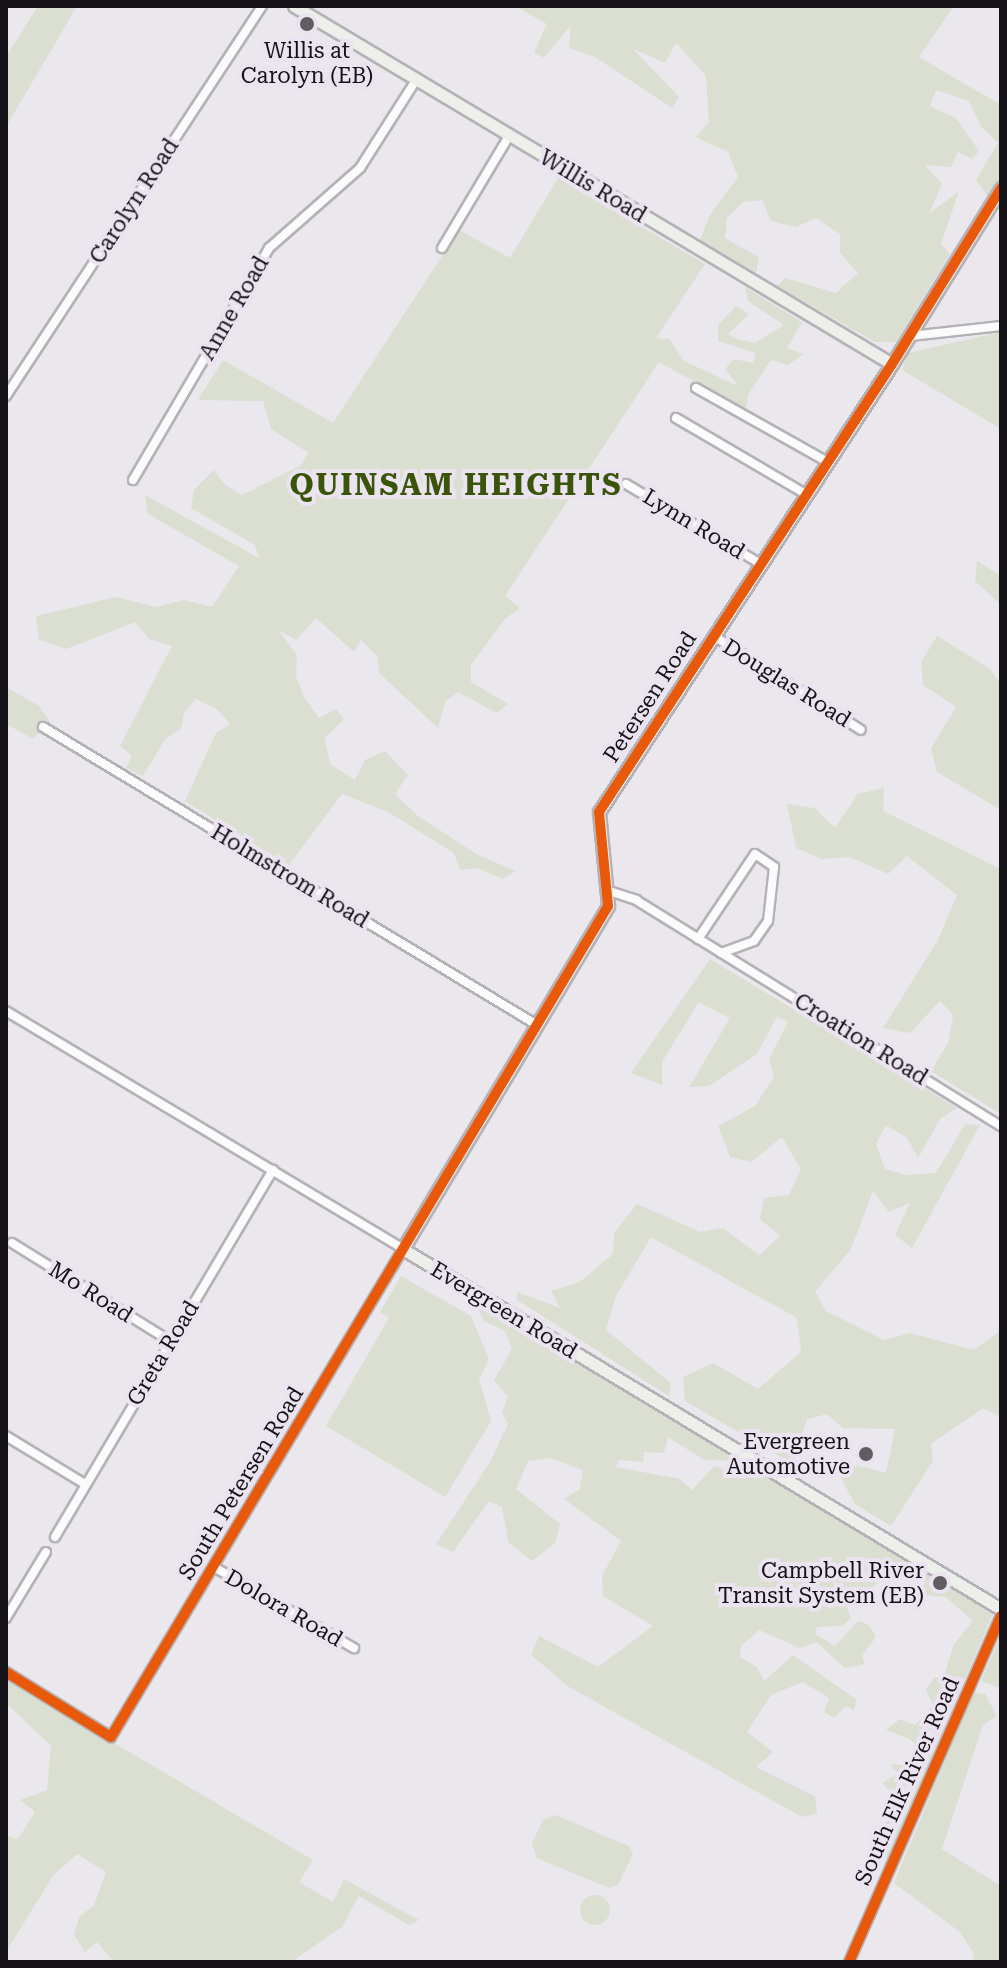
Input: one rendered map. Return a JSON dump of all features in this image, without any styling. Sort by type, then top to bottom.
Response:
[{"type":"street","name":"Carolyn Road","points":[[6,396],[262,6]]},
{"type":"street","name":"Willis Road","points":[[294,6],[892,364]]},
{"type":"street","name":"Anne Road","points":[[133,480],[269,248],[360,168],[416,80]]},
{"type":"street","points":[[442,248],[509,136]]},
{"type":"street","name":"Petersen Road","points":[[403,1249],[608,906],[599,812],[892,364],[1001,188]]},
{"type":"street","points":[[910,336],[1001,326]]},
{"type":"street","points":[[696,388],[828,462]]},
{"type":"street","points":[[676,418],[807,495]]},
{"type":"street","name":"Lynn Road","points":[[626,484],[761,564]]},
{"type":"street","name":"Douglas Road","points":[[714,636],[861,730]]},
{"type":"street","name":"Holmstrom Road","points":[[43,727],[537,1025]]},
{"type":"street","points":[[698,939],[755,854],[774,867],[768,921],[754,941],[721,953]]},
{"type":"street","name":"Croation Road","points":[[606,890],[636,900],[1001,1126]]},
{"type":"street","name":"Evergreen Road","points":[[6,1011],[1001,1609]]},
{"type":"street","name":"Greta Road","points":[[55,1537],[273,1170]]},
{"type":"street","name":"Mo Road","points":[[12,1243],[170,1341]]},
{"type":"street","name":"South Petersen Road","points":[[6,1672],[111,1737],[403,1249]]},
{"type":"street","points":[[6,1436],[85,1484]]},
{"type":"street","points":[[6,1618],[46,1552]]},
{"type":"street","name":"Dolora Road","points":[[214,1567],[354,1648]]},
{"type":"street","name":"South Elk River Road","points":[[849,1962],[1001,1616]]},
{"type":"shaded area","points":[[38,6],[77,6],[6,127],[6,57]]},
{"type":"shaded area","points":[[515,6],[954,6],[919,57],[1001,105],[1001,181],[990,199],[976,180],[998,143],[982,128],[969,101],[936,90],[930,106],[956,118],[979,151],[972,159],[958,152],[951,167],[925,165],[942,184],[929,214],[959,191],[941,244],[950,254],[896,342],[875,342],[777,286],[785,278],[836,293],[858,273],[840,253],[840,234],[816,218],[796,227],[771,221],[762,200],[743,202],[727,218],[725,238],[759,257],[756,273],[700,240],[710,215],[738,177],[728,152],[696,137],[709,122],[706,76],[676,43],[665,63],[633,49],[679,97],[672,108],[595,57],[569,48],[571,25],[544,58],[534,52],[547,24]]},
{"type":"shaded area","points":[[558,178],[705,264],[656,338],[669,339],[684,361],[738,386],[725,369],[734,359],[753,363],[756,353],[718,341],[718,325],[736,306],[749,314],[728,334],[737,339],[755,343],[784,325],[748,301],[745,287],[802,322],[787,348],[803,354],[788,365],[771,360],[748,395],[746,410],[659,362],[505,596],[520,608],[505,619],[471,665],[471,682],[508,704],[497,713],[458,692],[445,702],[438,728],[379,673],[377,656],[361,640],[354,652],[316,618],[296,640],[279,631],[297,655],[296,677],[305,699],[319,718],[336,709],[344,719],[325,738],[330,764],[355,780],[365,760],[385,751],[408,775],[395,794],[418,816],[478,855],[516,871],[502,879],[478,868],[460,870],[454,853],[388,812],[342,794],[289,865],[185,801],[216,733],[230,724],[217,709],[196,699],[184,713],[181,729],[166,738],[143,776],[126,768],[132,756],[120,746],[172,646],[149,639],[135,622],[66,649],[39,640],[36,616],[116,597],[156,607],[184,600],[212,607],[239,566],[148,514],[145,495],[259,558],[255,545],[191,508],[194,490],[214,470],[224,484],[242,495],[300,466],[309,453],[271,429],[263,401],[198,400],[223,360],[333,423],[459,230],[510,258]]},
{"type":"shaded area","points":[[1001,332],[1001,429],[902,370],[908,353]]},
{"type":"shaded area","points":[[977,561],[1001,576],[1001,605],[975,581]]},
{"type":"shaded area","points":[[937,636],[989,668],[1001,684],[1001,810],[937,772],[931,748],[956,707],[923,685],[921,662]]},
{"type":"shaded area","points":[[6,687],[39,706],[51,723],[33,739],[6,724]]},
{"type":"shaded area","points":[[884,788],[883,811],[1001,869],[1001,1114],[931,1071],[949,1041],[953,1015],[940,1001],[910,1033],[883,1028],[938,940],[957,895],[907,856],[888,874],[850,857],[822,859],[796,848],[787,804],[814,808],[835,828],[858,794]]},
{"type":"shaded area","points":[[710,959],[957,1108],[941,1118],[918,1158],[907,1138],[886,1125],[876,1144],[885,1169],[906,1175],[936,1173],[965,1124],[980,1125],[912,1248],[895,1235],[910,1203],[889,1212],[873,1191],[851,1249],[815,1292],[826,1311],[884,1340],[910,1333],[974,1350],[1001,1330],[1001,1417],[983,1408],[931,1444],[933,1461],[891,1526],[855,1504],[841,1478],[848,1463],[886,1473],[895,1429],[843,1428],[827,1414],[807,1419],[793,1464],[685,1401],[683,1377],[713,1363],[758,1389],[801,1352],[797,1318],[651,1237],[616,1296],[606,1330],[671,1383],[669,1396],[517,1300],[517,1292],[560,1308],[551,1291],[580,1282],[613,1254],[614,1233],[637,1204],[700,1232],[723,1228],[759,1255],[780,1236],[760,1219],[764,1198],[789,1195],[801,1169],[782,1137],[751,1162],[730,1157],[718,1126],[755,1106],[774,1077],[769,1059],[788,1022],[777,1016],[757,1054],[709,1086],[689,1087],[730,1018],[699,1002],[662,1062],[662,1085],[631,1073]]},
{"type":"shaded area","points":[[401,1276],[471,1316],[489,1359],[479,1379],[491,1421],[445,1497],[326,1426],[389,1318],[380,1312]]},
{"type":"shaded area","points":[[476,1306],[492,1308],[742,1461],[704,1460],[668,1437],[664,1453],[644,1452],[643,1462],[619,1460],[616,1467],[680,1479],[692,1490],[714,1466],[733,1472],[749,1464],[995,1609],[888,1858],[870,1859],[874,1838],[897,1808],[897,1798],[882,1783],[898,1774],[890,1764],[913,1766],[920,1750],[910,1739],[886,1730],[900,1719],[915,1725],[933,1706],[926,1690],[934,1677],[943,1679],[954,1644],[973,1621],[946,1597],[921,1595],[926,1578],[900,1564],[847,1608],[851,1618],[842,1626],[817,1627],[815,1634],[835,1646],[858,1621],[869,1625],[876,1637],[862,1656],[865,1664],[845,1668],[816,1642],[800,1648],[759,1630],[741,1646],[740,1657],[757,1667],[764,1681],[793,1655],[857,1700],[854,1710],[846,1706],[834,1718],[824,1712],[829,1698],[803,1682],[771,1695],[747,1732],[773,1752],[756,1767],[815,1796],[817,1813],[802,1817],[569,1687],[531,1655],[539,1636],[598,1667],[653,1626],[603,1596],[602,1576],[621,1541],[564,1499],[580,1489],[583,1470],[551,1458],[528,1461],[516,1489],[560,1524],[555,1543],[532,1561],[508,1542],[502,1507],[489,1501],[453,1552],[436,1544],[490,1462],[508,1424],[502,1413],[508,1397],[494,1380],[512,1349],[505,1331],[484,1321]]},
{"type":"shaded area","points":[[1001,1635],[1001,1688],[981,1681]]},
{"type":"shaded area","points":[[7,1680],[313,1860],[299,1882],[333,1902],[344,1879],[419,1920],[409,1925],[359,1896],[342,1927],[291,1962],[114,1962],[97,1942],[85,1952],[74,1935],[79,1917],[94,1905],[106,1872],[77,1854],[53,1876],[6,1952],[6,1836],[18,1839],[35,1812],[20,1800],[47,1790],[51,1746],[6,1703]]},
{"type":"shaded area","points":[[973,1693],[985,1694],[997,1716],[983,1725],[942,1849],[1001,1886],[1001,1962],[972,1962],[974,1954],[960,1932],[894,1883]]},
{"type":"shaded area","points":[[555,1815],[629,1846],[633,1854],[618,1885],[609,1888],[537,1858],[532,1843],[543,1820]]},
{"type":"shaded area","points":[[595,1895],[606,1899],[610,1910],[606,1921],[595,1925],[584,1921],[580,1910],[584,1899]]},
{"type":"cycle path","points":[[6,1672],[111,1737],[608,906],[599,812],[892,364],[1001,188]]},
{"type":"cycle path","points":[[849,1962],[1001,1616]]},
{"type":"place","name":"Willis at Carolyn (EB)","points":[[307,24]]},
{"type":"place","name":"Evergreen Automotive","points":[[866,1454]]},
{"type":"place","name":"Campbell River Transit System (EB)","points":[[940,1583]]},
{"type":"district","name":"QUINSAM HEIGHTS","points":[[456,485]]}]
